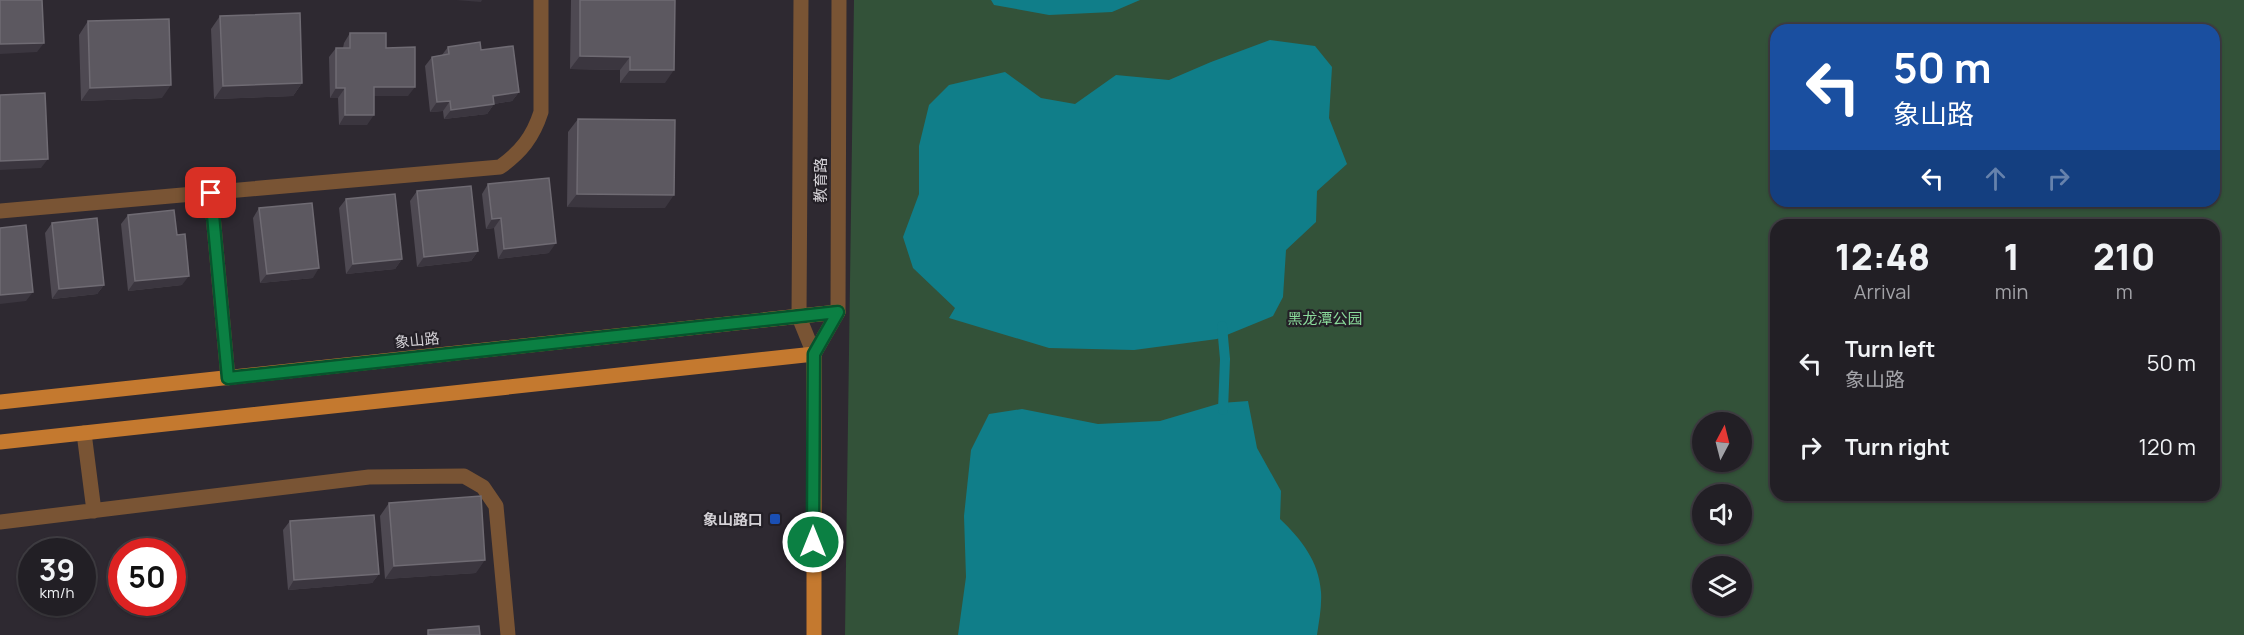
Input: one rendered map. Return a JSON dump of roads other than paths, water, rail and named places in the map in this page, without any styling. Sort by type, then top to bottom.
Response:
[{"type":"main road","name":"象山路","points":[[0,402],[838,312]]},
{"type":"main road","points":[[0,442],[814,354]]},
{"type":"main road","name":"教育路","points":[[814,354],[814,635]]},
{"type":"street","points":[[0,211],[500,167],[527,143],[536,128],[541,112],[541,0]]},
{"type":"street","name":"教育路","points":[[801,0],[799,317],[814,354]]},
{"type":"street","name":"教育路","points":[[814,354],[838,312],[839,0]]},
{"type":"street","points":[[211,193],[228,378]]},
{"type":"street","points":[[84,433],[94,511]]},
{"type":"street","points":[[0,522],[369,477],[464,476],[483,487],[496,506],[508,635]]},
{"type":"water","points":[[991,0],[1140,0],[1112,12],[1049,15],[994,5]]},
{"type":"water","points":[[1270,40],[1315,46],[1332,67],[1329,118],[1347,164],[1317,191],[1316,222],[1286,250],[1283,297],[1273,316],[1217,339],[1134,350],[1049,348],[949,318],[955,308],[913,268],[903,237],[919,194],[919,146],[929,105],[949,85],[1005,72],[1041,98],[1075,104],[1116,75],[1169,80]]},
{"type":"water","points":[[1248,401],[1257,448],[1281,491],[1280,519],[1308,551],[1317,570],[1321,597],[1317,635],[958,635],[966,577],[964,516],[971,450],[989,414],[1022,409],[1098,424],[1160,421],[1221,403]]},
{"type":"waterway","points":[[1222,326],[1225,359],[1223,410]]},
{"type":"place","name":"象山路口","points":[[775,519]]},
{"type":"park label","name":"黑龙潭公园","points":[[1325,318]]}]
